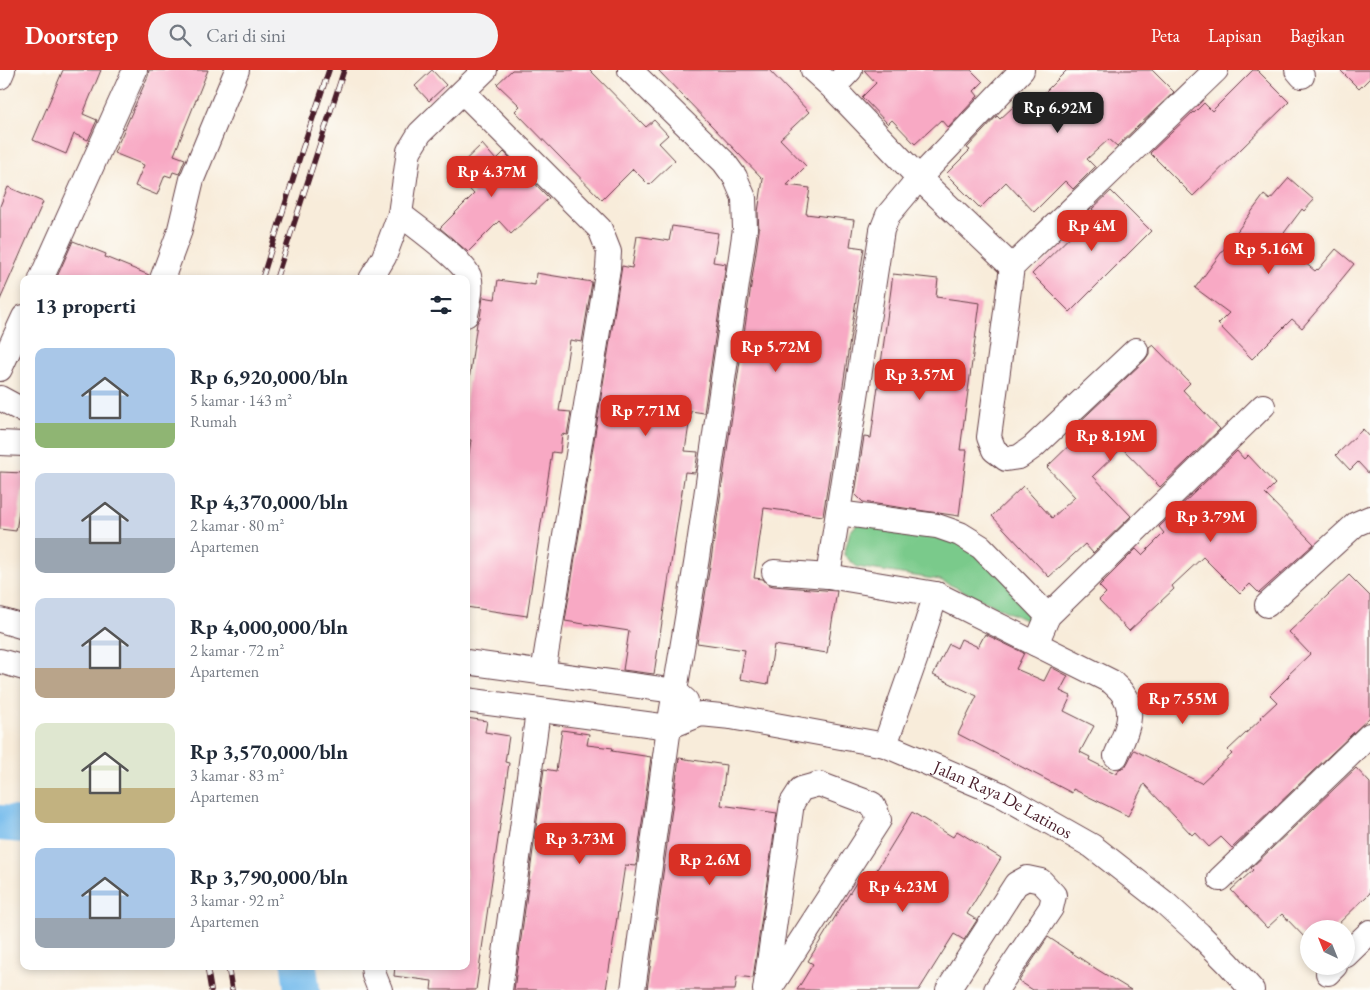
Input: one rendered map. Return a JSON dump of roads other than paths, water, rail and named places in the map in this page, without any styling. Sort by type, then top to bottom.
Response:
[{"type":"street","points":[[0,77],[3,70]]},
{"type":"street","points":[[43,275],[135,70]]},
{"type":"street","points":[[163,275],[179,233],[192,179],[237,70]]},
{"type":"street","points":[[373,275],[384,257],[400,214],[409,151],[420,133],[485,70]]},
{"type":"street","points":[[630,70],[724,162],[735,177],[744,198],[746,229],[697,558],[669,727],[633,990]]},
{"type":"street","points":[[813,70],[833,88],[919,178],[1012,267]]},
{"type":"street","points":[[833,88],[850,70]]},
{"type":"street","points":[[828,576],[882,230],[888,215],[919,178],[1022,70]]},
{"type":"street","points":[[1136,350],[1033,447],[1019,457],[1006,459],[994,450],[989,437],[1012,267],[1216,70]]},
{"type":"street","points":[[463,92],[600,229],[609,252],[543,673]]},
{"type":"street","points":[[400,214],[451,255],[463,266],[468,275]]},
{"type":"street","points":[[0,369],[20,326]]},
{"type":"street","points":[[0,398],[20,409]]},
{"type":"street","points":[[1036,644],[1048,616],[1264,406]]},
{"type":"street","points":[[0,443],[20,444]]},
{"type":"street","points":[[838,513],[937,526],[960,534],[981,547],[1048,616]]},
{"type":"street","points":[[1267,605],[1356,524],[1370,518]]},
{"type":"street","points":[[774,572],[828,576],[936,594],[1112,682],[1123,693],[1130,712],[1129,724],[1116,756]]},
{"type":"street","points":[[885,745],[936,594]]},
{"type":"street","points":[[0,620],[20,626]]},
{"type":"street","points":[[0,661],[20,667]]},
{"type":"street","points":[[470,663],[675,691],[701,714],[669,727],[470,701]]},
{"type":"street","points":[[500,990],[538,710]]},
{"type":"street","name":"Jalan Raya De Latinos","points":[[701,714],[731,717],[885,745],[1000,794],[1092,846],[1166,904],[1199,934],[1252,990]]},
{"type":"street","points":[[1220,879],[1370,735]]},
{"type":"street","points":[[765,990],[792,803],[801,789],[819,784],[872,804],[879,820],[769,990]]},
{"type":"street","points":[[948,990],[1016,884],[1027,878],[1041,881],[1054,895],[1051,908],[996,990]]},
{"type":"street","points":[[1355,946],[1370,932]]},
{"type":"street","points":[[374,970],[380,990]]},
{"type":"waterway","points":[[0,823],[20,825]]},
{"type":"waterway","points":[[300,970],[302,990]]},
{"type":"railway","points":[[263,275],[329,70]]},
{"type":"railway","points":[[277,275],[344,70]]},
{"type":"railway","points":[[208,970],[211,990]]},
{"type":"railway","points":[[229,970],[232,990]]}]
